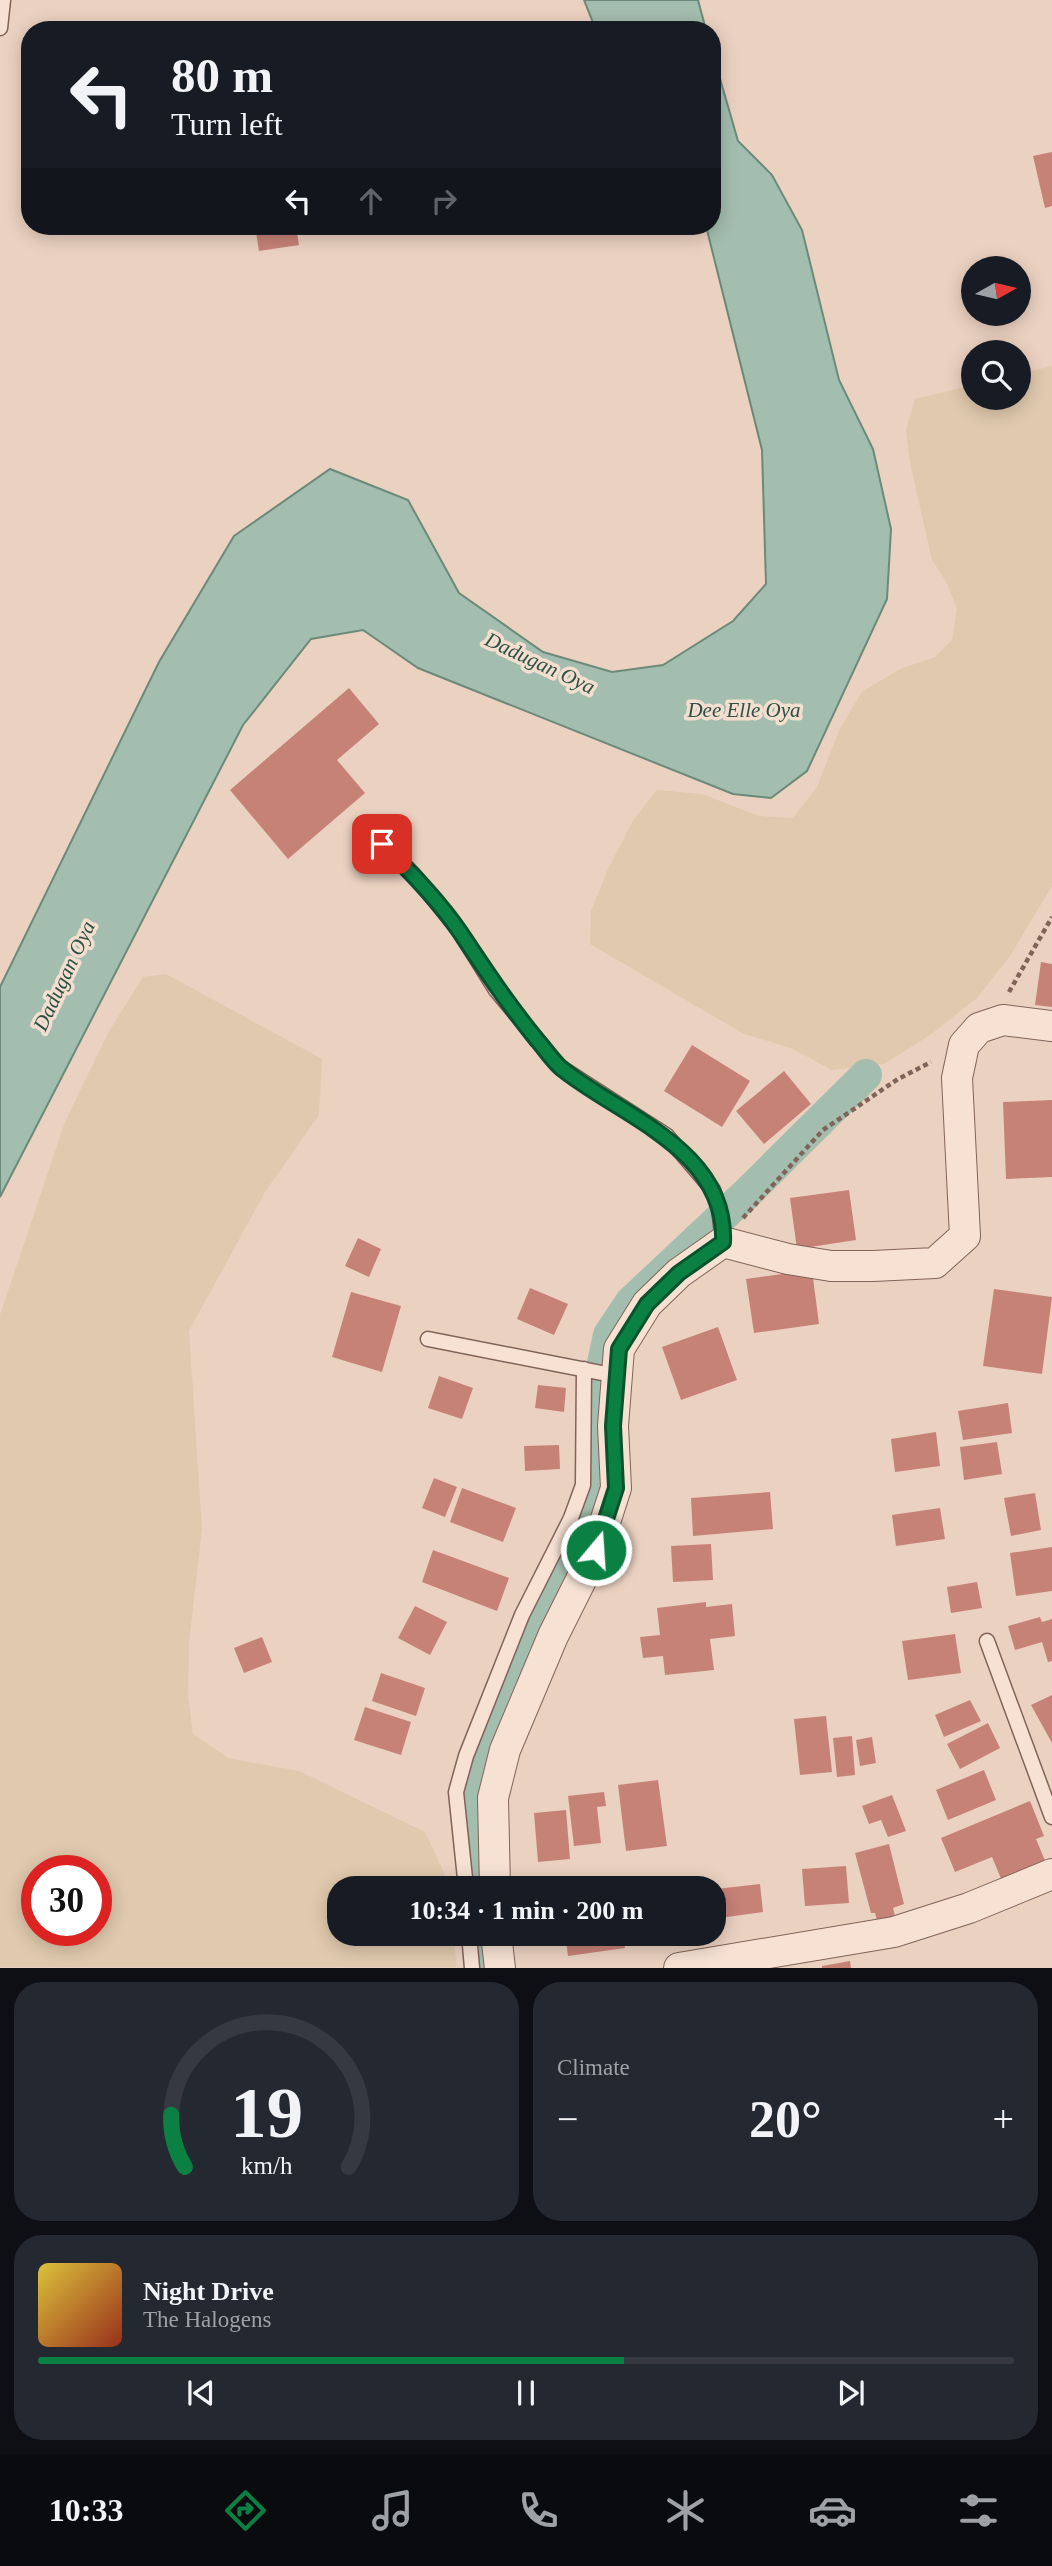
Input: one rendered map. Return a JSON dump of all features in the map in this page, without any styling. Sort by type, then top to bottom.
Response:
[{"type":"street","points":[[495,1876],[493,1798],[505,1750],[553,1636],[596,1550],[616,1488],[613,1426],[619,1349],[647,1304],[679,1273],[723,1241],[788,1259],[831,1266],[935,1263],[965,1236],[957,1078],[964,1045],[979,1028],[1003,1020],[1052,1026]]},
{"type":"street","points":[[679,1968],[894,1932],[969,1908],[1052,1874]]},
{"type":"street","points":[[497,1946],[499,1968]]},
{"type":"lane","points":[[0,28],[3,0]]},
{"type":"lane","points":[[367,828],[414,875],[458,929],[496,990],[560,1067],[667,1136],[713,1190],[723,1241]]},
{"type":"lane","points":[[428,1339],[617,1376]]},
{"type":"lane","points":[[465,1876],[456,1792],[466,1756],[522,1615],[571,1518],[583,1485],[583,1370]]},
{"type":"lane","points":[[987,1642],[1052,1817]]},
{"type":"lane","points":[[470,1946],[472,1968]]},
{"type":"path","points":[[1006,995],[1052,917]]},
{"type":"path","points":[[723,1241],[823,1130],[898,1079],[964,1045]]},
{"type":"shaded area","points":[[1052,366],[1052,886],[1010,956],[977,998],[930,1035],[884,1064],[832,1070],[791,1048],[744,1034],[590,944],[591,911],[608,869],[634,819],[657,790],[702,794],[759,816],[793,818],[817,787],[840,728],[862,692],[900,669],[935,657],[952,640],[957,609],[946,581],[932,560],[910,463],[906,430],[915,399],[961,388],[961,410],[1031,410],[1031,371]]},
{"type":"shaded area","points":[[166,974],[322,1059],[319,1115],[265,1192],[189,1331],[202,1529],[189,1643],[188,1696],[193,1734],[228,1758],[299,1771],[425,1832],[446,1876],[327,1876],[327,1946],[454,1946],[457,1967],[0,1967],[0,1315],[65,1122],[108,1033],[143,977]]},
{"type":"water","points":[[584,0],[698,0],[704,21],[592,21]]},
{"type":"water","name":"Dee Elle Oya","points":[[721,82],[738,141],[772,175],[802,230],[839,380],[873,449],[891,529],[887,599],[807,771],[771,798],[733,794],[418,668],[363,630],[311,639],[243,725],[0,1197],[0,987],[159,662],[234,536],[330,469],[408,500],[459,593],[543,652],[612,672],[663,665],[733,621],[766,584],[762,450],[708,235],[721,235]]},
{"type":"building","points":[[1052,152],[1052,206],[1045,208],[1033,156]]},
{"type":"building","points":[[256,235],[297,235],[299,245],[259,251]]},
{"type":"building","points":[[349,688],[379,724],[337,760],[365,793],[288,859],[230,790]]},
{"type":"building","points":[[1041,962],[1052,964],[1052,1007],[1035,1005]]},
{"type":"building","points":[[692,1045],[750,1081],[722,1127],[664,1091]]},
{"type":"building","points":[[784,1071],[811,1104],[764,1144],[736,1111]]},
{"type":"building","points":[[1052,1100],[1052,1177],[1006,1179],[1003,1102]]},
{"type":"building","points":[[849,1190],[856,1240],[797,1249],[790,1198]]},
{"type":"building","points":[[358,1238],[381,1249],[369,1277],[345,1266]]},
{"type":"building","points":[[812,1270],[819,1324],[754,1333],[746,1279]]},
{"type":"building","points":[[530,1288],[568,1304],[554,1335],[517,1319]]},
{"type":"building","points":[[994,1289],[1052,1297],[1042,1374],[983,1366]]},
{"type":"building","points":[[351,1292],[401,1306],[382,1372],[332,1357]]},
{"type":"building","points":[[718,1327],[737,1380],[681,1400],[662,1347]]},
{"type":"building","points":[[439,1376],[473,1388],[462,1419],[428,1408]]},
{"type":"building","points":[[538,1385],[566,1388],[564,1412],[535,1408]]},
{"type":"building","points":[[1008,1403],[1012,1433],[963,1440],[958,1411]]},
{"type":"building","points":[[936,1432],[940,1466],[895,1472],[891,1439]]},
{"type":"building","points":[[997,1442],[1002,1474],[964,1480],[960,1447]]},
{"type":"building","points":[[559,1445],[560,1469],[525,1471],[524,1446]]},
{"type":"building","points":[[434,1478],[457,1487],[445,1517],[422,1508]]},
{"type":"building","points":[[462,1488],[516,1508],[503,1542],[450,1522]]},
{"type":"building","points":[[770,1492],[773,1529],[693,1536],[691,1498]]},
{"type":"building","points":[[1035,1493],[1041,1530],[1011,1536],[1004,1498]]},
{"type":"building","points":[[940,1508],[945,1539],[896,1546],[892,1515]]},
{"type":"building","points":[[711,1544],[713,1580],[673,1582],[671,1546]]},
{"type":"building","points":[[1052,1547],[1052,1591],[1016,1596],[1010,1553]]},
{"type":"building","points":[[433,1550],[509,1578],[497,1611],[422,1582]]},
{"type":"building","points":[[977,1582],[982,1608],[951,1613],[947,1587]]},
{"type":"building","points":[[706,1602],[706,1607],[732,1604],[735,1636],[710,1639],[714,1670],[665,1675],[663,1656],[643,1658],[640,1637],[660,1635],[657,1608]]},
{"type":"building","points":[[415,1606],[447,1622],[430,1655],[398,1638]]},
{"type":"building","points":[[1040,1617],[1042,1622],[1052,1619],[1052,1661],[1048,1662],[1042,1642],[1015,1650],[1008,1626]]},
{"type":"building","points":[[955,1634],[961,1673],[908,1680],[902,1641]]},
{"type":"building","points":[[262,1637],[272,1662],[244,1673],[234,1648]]},
{"type":"building","points":[[381,1673],[425,1688],[416,1716],[372,1701]]},
{"type":"building","points":[[1052,1695],[1052,1743],[1031,1705]]},
{"type":"building","points":[[970,1700],[981,1721],[944,1737],[935,1715]]},
{"type":"building","points":[[365,1707],[411,1722],[401,1755],[354,1740]]},
{"type":"building","points":[[826,1716],[832,1772],[800,1775],[794,1719]]},
{"type":"building","points":[[988,1723],[1000,1748],[960,1769],[947,1744]]},
{"type":"building","points":[[852,1736],[855,1775],[837,1777],[833,1738]]},
{"type":"building","points":[[872,1737],[876,1763],[860,1766],[856,1740]]},
{"type":"building","points":[[984,1770],[996,1800],[948,1820],[936,1790]]},
{"type":"building","points":[[658,1780],[667,1846],[626,1851],[618,1785]]},
{"type":"building","points":[[604,1792],[606,1806],[597,1807],[601,1843],[574,1846],[568,1796]]},
{"type":"building","points":[[892,1795],[906,1831],[888,1837],[881,1820],[869,1824],[862,1806]]},
{"type":"building","points":[[1030,1801],[1044,1836],[1036,1839],[1046,1863],[1002,1881],[992,1857],[955,1872],[941,1838]]},
{"type":"building","points":[[566,1810],[570,1859],[538,1862],[534,1813]]},
{"type":"building","points":[[889,1844],[904,1904],[893,1908],[896,1920],[878,1924],[875,1913],[871,1913],[855,1853]]},
{"type":"building","points":[[846,1866],[849,1903],[805,1906],[802,1869]]},
{"type":"building","points":[[760,1884],[763,1912],[726,1917],[726,1888]]},
{"type":"building","points":[[567,1946],[625,1946],[625,1948],[568,1956]]},
{"type":"building","points":[[850,1961],[851,1968],[822,1968],[822,1966]]},
{"type":"waterway","points":[[480,1876],[480,1775],[524,1650],[591,1498],[599,1469],[600,1377],[609,1335],[631,1302],[744,1196],[866,1075]]},
{"type":"waterway","points":[[482,1946],[484,1968]]},
{"type":"route","points":[[382,844],[414,875],[458,929],[496,990],[560,1067],[667,1136],[713,1190],[719,1208],[723,1242],[679,1273],[647,1304],[619,1349],[613,1426],[616,1488],[596,1550]]},
{"type":"water label","name":"Dadugan Oya","points":[[540,663]]},
{"type":"water label","name":"Dadugan Oya","points":[[64,976]]}]
